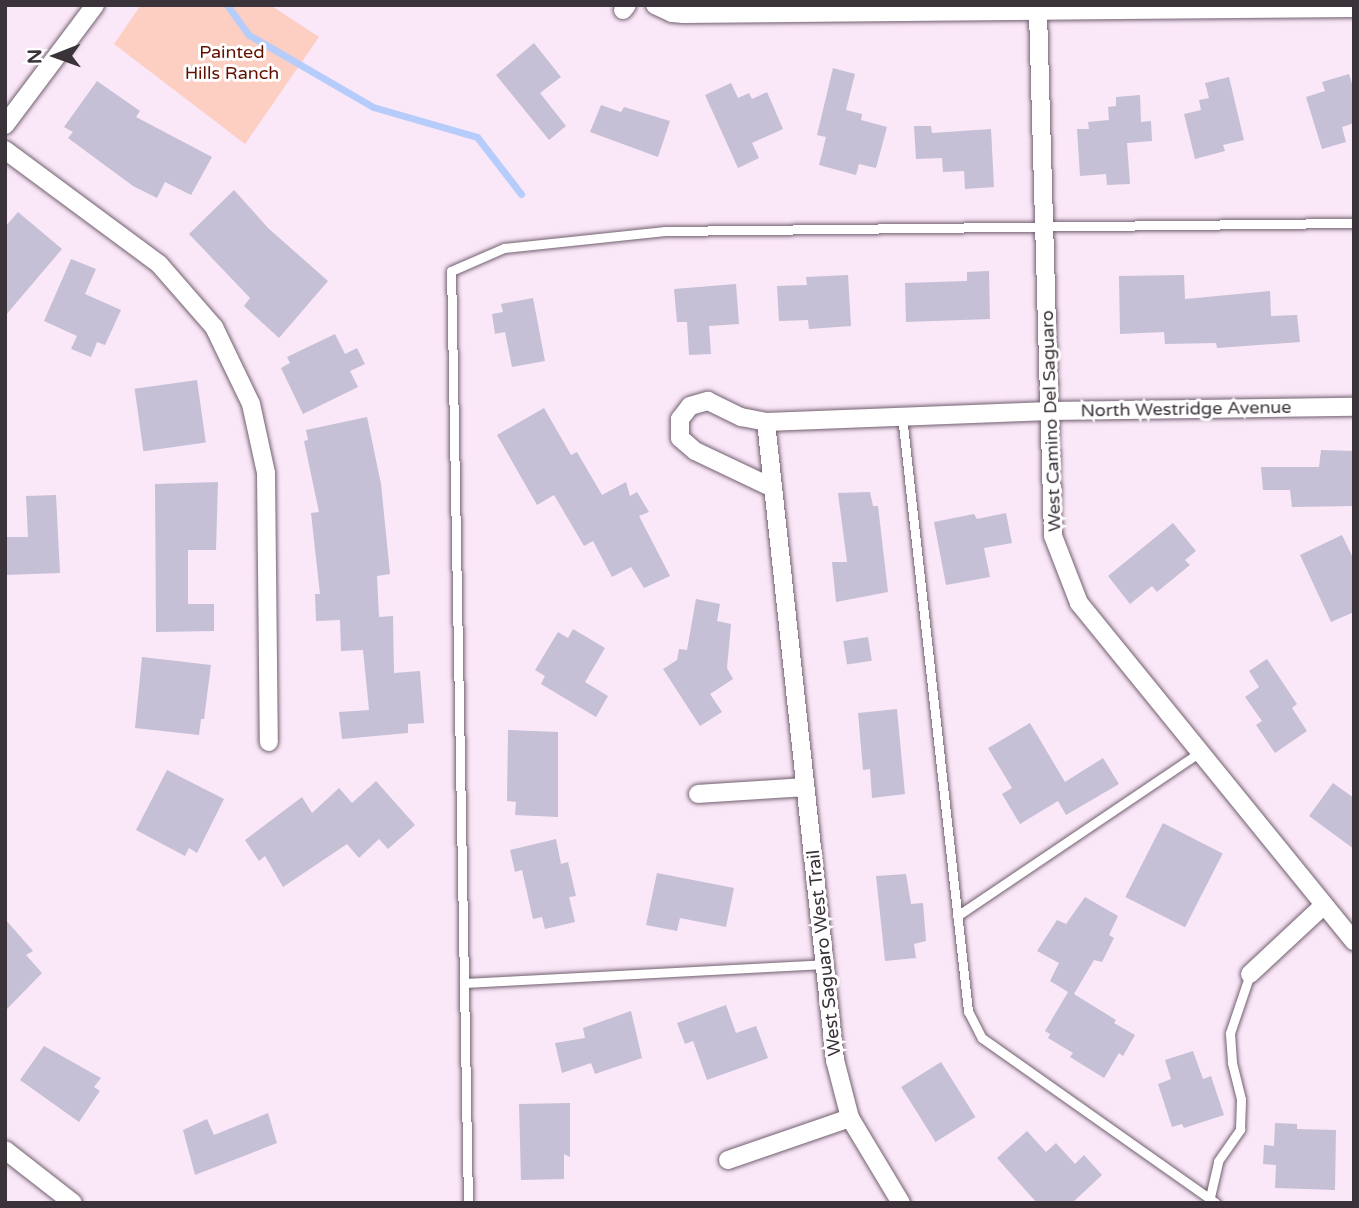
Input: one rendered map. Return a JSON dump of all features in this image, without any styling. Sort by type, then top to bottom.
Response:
[{"type":"street","points":[[655,5],[672,13],[684,14],[1354,8]]},
{"type":"street","points":[[5,125],[88,8]]},
{"type":"street","name":"West Camino Del Saguaro","points":[[1038,12],[1054,536],[1079,603],[1354,941]]},
{"type":"street","points":[[5,150],[159,264],[214,327],[251,404],[266,473],[269,743]]},
{"type":"street","points":[[766,422],[741,417],[708,401],[690,406],[680,419],[680,438],[695,451],[773,488]]},
{"type":"street","name":"North Westridge Avenue","points":[[766,422],[1051,411],[1354,407]]},
{"type":"street","name":"West Saguaro West Trail","points":[[766,422],[835,1060],[850,1118],[901,1203]]},
{"type":"street","points":[[698,794],[805,787]]},
{"type":"street","points":[[1250,974],[1324,905]]},
{"type":"street","points":[[727,1160],[850,1118]]},
{"type":"street","points":[[5,1150],[73,1203]]},
{"type":"lane","points":[[468,1203],[451,271],[504,248],[665,231],[1354,223]]},
{"type":"lane","points":[[902,416],[968,1011],[982,1038],[1213,1200],[1218,1161],[1240,1129],[1241,1099],[1232,1062],[1230,1033],[1250,974]]},
{"type":"lane","points":[[957,916],[1200,752]]},
{"type":"lane","points":[[464,983],[825,964]]},
{"type":"green space","name":"Painted Hills Ranch","points":[[141,5],[270,5],[319,37],[245,144],[114,44]]},
{"type":"building","points":[[534,43],[561,77],[540,93],[566,126],[549,140],[496,75]]},
{"type":"building","points":[[833,68],[855,74],[846,110],[862,114],[861,120],[887,127],[876,168],[859,164],[856,175],[819,165],[826,137],[817,135]]},
{"type":"building","points":[[1349,74],[1354,90],[1354,123],[1342,127],[1346,142],[1322,149],[1306,97],[1325,91],[1322,82]]},
{"type":"building","points":[[1229,77],[1244,140],[1223,145],[1225,151],[1195,159],[1184,114],[1201,110],[1199,100],[1209,98],[1205,83]]},
{"type":"building","points":[[97,81],[140,111],[136,117],[212,157],[191,195],[165,182],[157,198],[133,186],[68,138],[73,132],[64,127]]},
{"type":"building","points":[[731,83],[738,98],[749,93],[752,99],[767,92],[783,129],[752,143],[759,158],[738,168],[705,95]]},
{"type":"building","points":[[1140,95],[1141,122],[1151,121],[1152,141],[1127,143],[1130,184],[1107,185],[1106,174],[1080,176],[1077,129],[1089,129],[1088,122],[1109,120],[1108,107],[1116,106],[1116,97]]},
{"type":"building","points":[[601,105],[621,112],[624,107],[670,121],[658,157],[590,132]]},
{"type":"building","points":[[914,126],[931,126],[932,133],[991,129],[994,187],[965,189],[964,171],[943,172],[942,158],[916,159]]},
{"type":"building","points":[[234,190],[268,228],[328,281],[279,338],[244,306],[250,298],[189,234]]},
{"type":"building","points":[[18,212],[62,249],[5,316],[5,227]]},
{"type":"building","points":[[71,259],[96,269],[85,294],[121,310],[105,345],[97,342],[91,357],[71,349],[77,336],[44,321]]},
{"type":"building","points":[[989,271],[990,319],[906,322],[905,283],[967,281],[967,272]]},
{"type":"building","points":[[848,275],[851,326],[809,329],[808,320],[779,321],[777,286],[807,285],[806,277]]},
{"type":"building","points":[[1184,275],[1185,299],[1270,291],[1271,316],[1297,315],[1300,342],[1217,348],[1216,343],[1165,344],[1164,332],[1120,334],[1119,276]]},
{"type":"building","points":[[736,284],[739,324],[709,326],[711,354],[689,355],[687,322],[677,322],[674,289]]},
{"type":"building","points":[[533,298],[545,361],[512,367],[505,332],[495,334],[492,314],[503,312],[501,304]]},
{"type":"building","points":[[335,334],[345,354],[357,348],[365,364],[350,371],[358,387],[303,414],[281,368],[290,363],[287,357]]},
{"type":"building","points":[[197,380],[206,442],[143,451],[135,389]]},
{"type":"building","points":[[544,408],[571,455],[577,452],[602,495],[626,482],[630,496],[637,492],[649,512],[639,516],[670,576],[644,588],[631,567],[612,577],[593,541],[584,546],[554,495],[537,505],[497,435]]},
{"type":"building","points":[[367,417],[381,484],[390,574],[377,576],[379,617],[393,616],[394,673],[420,671],[424,723],[408,724],[408,733],[342,739],[339,712],[369,710],[363,650],[341,651],[340,620],[316,621],[315,594],[320,594],[311,513],[319,512],[304,441],[308,440],[306,430]]},
{"type":"building","points":[[1321,450],[1354,451],[1354,506],[1292,507],[1290,490],[1263,490],[1261,467],[1319,467]]},
{"type":"building","points":[[218,482],[216,550],[188,550],[188,604],[214,604],[214,631],[156,632],[155,484]]},
{"type":"building","points":[[870,492],[873,506],[878,506],[888,592],[836,602],[832,562],[847,562],[838,493]]},
{"type":"building","points":[[56,495],[60,573],[5,575],[5,537],[28,537],[26,496]]},
{"type":"building","points":[[1006,513],[1012,543],[984,548],[990,577],[946,585],[934,522],[974,514],[977,519]]},
{"type":"building","points":[[1173,523],[1196,551],[1185,560],[1190,565],[1157,592],[1152,586],[1130,604],[1108,576]]},
{"type":"building","points":[[1342,535],[1354,560],[1354,612],[1331,622],[1300,555]]},
{"type":"building","points":[[696,599],[720,604],[717,621],[731,624],[727,668],[733,679],[710,694],[722,712],[700,726],[663,669],[677,660],[679,649],[687,650]]},
{"type":"building","points":[[573,629],[605,648],[585,682],[608,696],[596,717],[541,684],[545,676],[535,670],[558,632],[568,638]]},
{"type":"building","points":[[868,637],[872,661],[847,665],[843,641]]},
{"type":"building","points":[[142,657],[211,665],[204,719],[201,719],[199,735],[135,728]]},
{"type":"building","points":[[1267,659],[1297,704],[1292,708],[1307,731],[1275,753],[1256,725],[1262,721],[1245,697],[1259,687],[1249,671]]},
{"type":"building","points":[[897,709],[905,794],[872,798],[870,769],[863,770],[858,713]]},
{"type":"building","points":[[1030,723],[1065,782],[1103,758],[1119,784],[1066,815],[1058,801],[1020,824],[1002,794],[1012,788],[988,748]]},
{"type":"building","points":[[508,730],[558,732],[558,817],[515,815],[516,802],[507,801]]},
{"type":"building","points":[[167,770],[224,799],[197,853],[189,848],[185,856],[136,830]]},
{"type":"building","points":[[376,781],[415,825],[388,849],[379,839],[359,858],[347,844],[283,887],[265,856],[259,861],[245,840],[302,797],[312,813],[339,788],[352,803]]},
{"type":"building","points":[[1333,783],[1354,798],[1354,849],[1309,816]]},
{"type":"building","points":[[1163,823],[1223,853],[1185,927],[1125,897]]},
{"type":"building","points":[[556,839],[561,864],[568,862],[576,896],[569,897],[575,922],[545,929],[542,917],[533,919],[522,870],[515,872],[510,850]]},
{"type":"building","points":[[657,873],[734,888],[726,927],[680,918],[677,931],[646,925]]},
{"type":"building","points":[[906,874],[911,904],[923,903],[926,941],[914,944],[916,958],[885,961],[876,876]]},
{"type":"building","points":[[1085,897],[1118,916],[1109,935],[1114,938],[1102,962],[1094,960],[1074,994],[1135,1035],[1123,1056],[1119,1053],[1104,1078],[1070,1057],[1073,1053],[1048,1038],[1050,1034],[1045,1031],[1068,992],[1050,981],[1059,963],[1037,951],[1057,920],[1066,924]]},
{"type":"building","points":[[5,919],[33,951],[26,955],[42,973],[5,1011]]},
{"type":"building","points":[[726,1005],[736,1033],[756,1026],[768,1058],[707,1080],[693,1041],[685,1044],[677,1023]]},
{"type":"building","points":[[631,1011],[642,1058],[595,1074],[591,1063],[562,1073],[555,1043],[585,1038],[583,1028]]},
{"type":"building","points":[[44,1046],[101,1078],[94,1087],[100,1091],[79,1122],[20,1080]]},
{"type":"building","points":[[1193,1051],[1203,1079],[1211,1076],[1224,1115],[1184,1128],[1182,1124],[1172,1127],[1158,1084],[1171,1079],[1165,1060]]},
{"type":"building","points":[[941,1062],[975,1117],[936,1142],[901,1087]]},
{"type":"building","points":[[570,1103],[570,1157],[564,1154],[564,1179],[521,1180],[519,1104]]},
{"type":"building","points":[[268,1113],[277,1143],[195,1175],[183,1130],[207,1119],[214,1135]]},
{"type":"building","points":[[1275,1123],[1297,1124],[1297,1129],[1336,1130],[1335,1190],[1275,1188],[1276,1165],[1263,1164],[1264,1145],[1274,1146]]},
{"type":"building","points":[[1027,1131],[1046,1152],[1056,1143],[1075,1164],[1084,1155],[1102,1175],[1072,1203],[1037,1203],[997,1158]]},
{"type":"waterway","points":[[227,5],[249,35],[373,107],[477,137],[521,194]]}]
